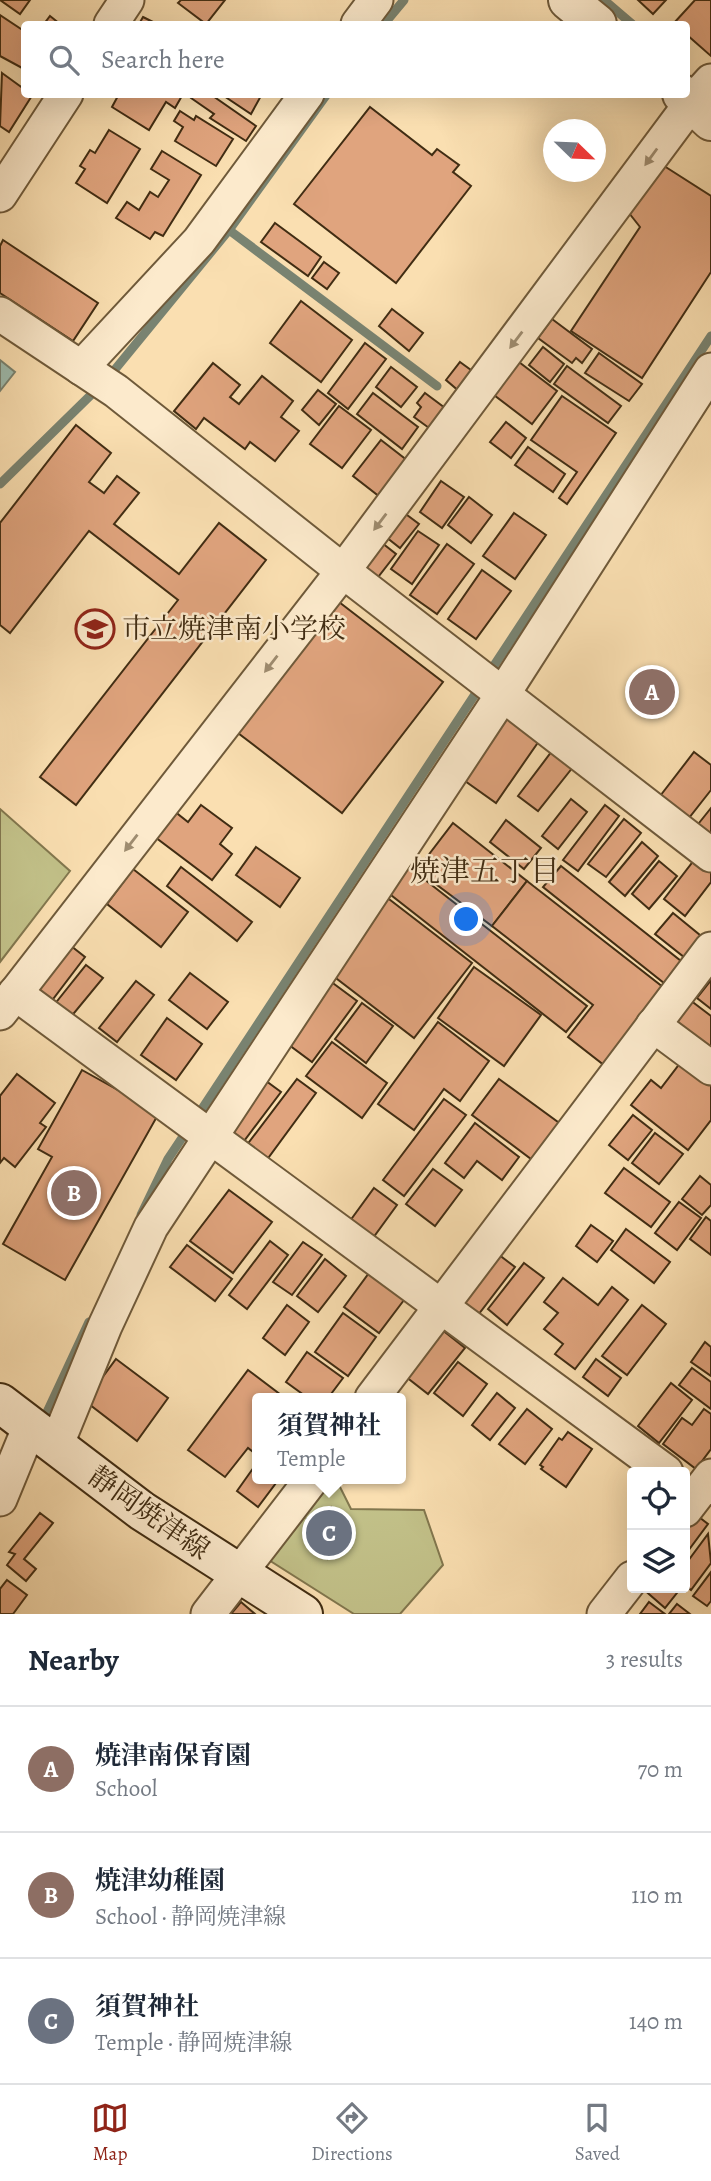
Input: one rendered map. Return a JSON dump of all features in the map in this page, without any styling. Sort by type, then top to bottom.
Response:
[{"type":"main road","points":[[568,0],[593,21]]},
{"type":"main road","name":"静岡焼津線","points":[[0,1403],[142,1511],[303,1614]]},
{"type":"street","points":[[113,21],[127,0]]},
{"type":"street","points":[[360,21],[376,0]]},
{"type":"street","points":[[0,195],[63,98]]},
{"type":"street","points":[[81,368],[199,241],[304,98]]},
{"type":"street","points":[[659,1467],[211,1138],[7,1003],[343,571],[699,100]]},
{"type":"street","points":[[0,314],[116,391],[343,571],[711,855]]},
{"type":"street","points":[[0,1499],[43,1436],[105,1326],[151,1227],[503,694],[711,370]]},
{"type":"street","points":[[376,1393],[711,949]]},
{"type":"street","points":[[653,1025],[711,1068]]},
{"type":"street","points":[[208,1614],[308,1484]]},
{"type":"street","points":[[604,1614],[627,1584]]},
{"type":"shaded area","points":[[0,360],[15,372],[0,391]]},
{"type":"shaded area","points":[[0,809],[70,871],[0,962]]},
{"type":"shaded area","points":[[322,1484],[338,1484],[351,1509],[424,1510],[443,1565],[400,1614],[354,1614],[261,1555]]},
{"type":"building","points":[[0,0],[30,0],[20,14]]},
{"type":"building","points":[[181,0],[225,0],[208,21],[202,21],[178,3]]},
{"type":"building","points":[[638,0],[666,0],[653,14]]},
{"type":"building","points":[[695,0],[711,0],[711,56],[690,38],[690,21],[676,21]]},
{"type":"building","points":[[0,15],[21,29],[21,67],[0,56]]},
{"type":"building","points":[[2,73],[21,87],[21,98],[30,98],[9,132],[0,126]]},
{"type":"building","points":[[117,98],[181,98],[175,108],[166,102],[149,130],[112,107]]},
{"type":"building","points":[[191,98],[216,98],[256,126],[246,141],[210,118],[214,114]]},
{"type":"building","points":[[227,98],[260,98],[251,114]]},
{"type":"building","points":[[370,107],[432,155],[437,149],[459,165],[453,172],[471,186],[396,283],[294,204]]},
{"type":"building","points":[[180,111],[194,120],[196,116],[233,139],[216,166],[175,141],[183,127],[174,121]]},
{"type":"building","points":[[109,130],[140,149],[107,203],[76,183],[85,169],[80,166],[90,150],[95,153]]},
{"type":"building","points":[[162,151],[201,175],[163,236],[155,232],[150,239],[116,218],[127,202],[139,210],[150,192],[158,197],[169,180],[151,169]]},
{"type":"building","points":[[661,164],[711,196],[711,272],[642,378],[571,331],[640,227],[629,213]]},
{"type":"building","points":[[275,223],[321,257],[308,276],[261,242]]},
{"type":"building","points":[[3,240],[98,303],[73,341],[0,293],[0,246]]},
{"type":"building","points":[[324,262],[339,273],[327,289],[312,278]]},
{"type":"building","points":[[301,301],[352,340],[321,382],[270,343]]},
{"type":"building","points":[[392,309],[423,333],[409,351],[379,326]]},
{"type":"building","points":[[552,319],[592,349],[582,363],[576,358],[572,363],[538,338]]},
{"type":"building","points":[[365,343],[386,359],[348,409],[328,393]]},
{"type":"building","points":[[543,347],[564,364],[550,382],[529,365]]},
{"type":"building","points":[[599,353],[642,384],[629,401],[585,373]]},
{"type":"building","points":[[515,359],[557,391],[532,424],[490,392]]},
{"type":"building","points":[[460,362],[475,373],[460,392],[446,380]]},
{"type":"building","points":[[213,363],[240,385],[230,397],[239,404],[262,376],[293,401],[281,417],[299,431],[275,461],[250,442],[245,449],[204,418],[196,429],[174,411]]},
{"type":"building","points":[[567,366],[621,406],[608,423],[554,384]]},
{"type":"building","points":[[391,367],[417,387],[401,407],[376,387]]},
{"type":"building","points":[[318,390],[336,404],[319,425],[302,410]]},
{"type":"building","points":[[373,393],[418,427],[402,449],[357,414]]},
{"type":"building","points":[[425,393],[445,408],[429,428],[414,417],[421,407],[417,403]]},
{"type":"building","points":[[562,396],[616,433],[567,504],[559,498],[577,472],[531,440]]},
{"type":"building","points":[[339,406],[371,430],[342,468],[310,444]]},
{"type":"building","points":[[506,422],[526,438],[511,458],[490,442]]},
{"type":"building","points":[[76,425],[111,453],[89,482],[104,493],[117,476],[139,493],[114,524],[179,574],[219,523],[266,560],[76,805],[40,777],[178,600],[89,531],[10,633],[0,625],[0,523]]},
{"type":"building","points":[[381,440],[408,461],[380,497],[353,476]]},
{"type":"building","points":[[528,447],[565,474],[553,492],[515,465]]},
{"type":"building","points":[[441,481],[464,497],[442,528],[420,512]]},
{"type":"building","points":[[469,497],[492,515],[471,543],[448,525]]},
{"type":"building","points":[[399,509],[419,524],[400,548],[381,533]]},
{"type":"building","points":[[514,513],[546,535],[515,579],[483,556]]},
{"type":"building","points":[[418,531],[439,545],[412,584],[391,569]]},
{"type":"building","points":[[377,539],[396,554],[375,581],[356,566]]},
{"type":"building","points":[[447,544],[474,564],[437,614],[410,595]]},
{"type":"building","points":[[482,570],[511,591],[476,639],[448,619]]},
{"type":"building","points":[[339,602],[443,682],[342,813],[238,733]]},
{"type":"building","points":[[501,715],[539,741],[496,803],[458,776]]},
{"type":"building","points":[[552,751],[573,767],[538,811],[518,796]]},
{"type":"building","points":[[694,752],[711,765],[711,790],[685,823],[657,800]]},
{"type":"building","points":[[571,799],[587,812],[558,849],[542,836]]},
{"type":"building","points":[[201,805],[232,828],[220,844],[232,854],[212,880],[155,837],[174,811],[188,822]]},
{"type":"building","points":[[605,805],[619,816],[578,871],[563,860]]},
{"type":"building","points":[[711,808],[711,841],[695,828]]},
{"type":"building","points":[[624,819],[641,833],[606,877],[588,864]]},
{"type":"building","points":[[506,820],[541,848],[524,869],[490,842]]},
{"type":"building","points":[[453,823],[527,881],[492,926],[417,870]]},
{"type":"building","points":[[642,842],[658,856],[625,896],[609,882]]},
{"type":"building","points":[[256,847],[300,878],[280,907],[236,875]]},
{"type":"building","points":[[695,859],[711,871],[711,882],[685,916],[664,899]]},
{"type":"building","points":[[659,861],[677,876],[649,909],[632,894]]},
{"type":"building","points":[[402,862],[587,1006],[566,1032],[382,888]]},
{"type":"building","points":[[561,866],[686,965],[669,987],[543,887]]},
{"type":"building","points":[[181,867],[252,922],[237,941],[167,886]]},
{"type":"building","points":[[133,869],[188,912],[161,947],[107,904]]},
{"type":"building","points":[[527,881],[668,991],[609,1069],[568,1037],[593,1005],[492,926]]},
{"type":"building","points":[[385,896],[472,963],[414,1038],[328,972]]},
{"type":"building","points":[[673,913],[706,940],[689,961],[655,934]]},
{"type":"building","points":[[66,942],[85,957],[47,1007],[28,992]]},
{"type":"building","points":[[86,965],[103,978],[70,1018],[54,1005]]},
{"type":"building","points":[[474,967],[541,1015],[504,1066],[438,1018]]},
{"type":"building","points":[[190,973],[228,1002],[207,1029],[169,1000]]},
{"type":"building","points":[[326,978],[357,1001],[312,1062],[281,1039]]},
{"type":"building","points":[[711,980],[711,1009],[697,998]]},
{"type":"building","points":[[136,981],[154,995],[117,1042],[99,1028]]},
{"type":"building","points":[[690,1000],[711,1016],[711,1058],[669,1027]]},
{"type":"building","points":[[362,1003],[393,1026],[366,1063],[335,1039]]},
{"type":"building","points":[[167,1018],[202,1044],[176,1080],[141,1055]]},
{"type":"building","points":[[438,1022],[489,1061],[460,1101],[444,1089],[414,1130],[378,1104]]},
{"type":"building","points":[[332,1042],[387,1083],[362,1118],[306,1076]]},
{"type":"building","points":[[681,1062],[711,1084],[711,1120],[688,1150],[631,1105],[651,1080],[661,1088]]},
{"type":"building","points":[[82,1070],[159,1113],[65,1280],[3,1244],[52,1157],[38,1149]]},
{"type":"building","points":[[17,1074],[55,1103],[40,1123],[46,1127],[15,1167],[4,1158],[0,1163],[0,1096]]},
{"type":"building","points":[[262,1078],[281,1092],[238,1149],[219,1135]]},
{"type":"building","points":[[297,1079],[316,1093],[263,1165],[243,1150]]},
{"type":"building","points":[[499,1079],[562,1125],[535,1162],[472,1115]]},
{"type":"building","points":[[444,1099],[466,1115],[404,1196],[383,1180]]},
{"type":"building","points":[[633,1115],[652,1130],[628,1160],[609,1145]]},
{"type":"building","points":[[475,1123],[519,1157],[502,1180],[477,1161],[464,1178],[445,1163]]},
{"type":"building","points":[[655,1133],[683,1154],[659,1184],[632,1163]]},
{"type":"building","points":[[624,1168],[670,1202],[651,1227],[605,1193]]},
{"type":"building","points":[[433,1169],[462,1190],[435,1226],[406,1204]]},
{"type":"building","points":[[700,1176],[711,1185],[711,1205],[702,1215],[682,1199]]},
{"type":"building","points":[[374,1188],[397,1205],[370,1242],[347,1225]]},
{"type":"building","points":[[229,1190],[272,1222],[233,1273],[190,1241]]},
{"type":"building","points":[[679,1202],[701,1218],[677,1250],[655,1233]]},
{"type":"building","points":[[706,1217],[711,1221],[711,1255],[690,1239]]},
{"type":"building","points":[[591,1225],[613,1241],[597,1262],[576,1246]]},
{"type":"building","points":[[626,1229],[670,1262],[654,1283],[611,1250]]},
{"type":"building","points":[[270,1241],[288,1255],[247,1309],[229,1295]]},
{"type":"building","points":[[303,1242],[322,1255],[292,1295],[273,1282]]},
{"type":"building","points":[[187,1245],[232,1279],[215,1301],[170,1267]]},
{"type":"building","points":[[494,1251],[515,1267],[478,1315],[457,1299]]},
{"type":"building","points":[[325,1259],[346,1276],[318,1312],[297,1296]]},
{"type":"building","points":[[524,1263],[544,1278],[507,1325],[488,1309]]},
{"type":"building","points":[[369,1273],[404,1300],[379,1333],[344,1307]]},
{"type":"building","points":[[563,1278],[598,1305],[612,1287],[628,1300],[575,1369],[555,1354],[563,1344],[544,1329],[558,1313],[544,1302]]},
{"type":"building","points":[[287,1305],[309,1322],[285,1355],[263,1338]]},
{"type":"building","points":[[642,1305],[666,1324],[627,1375],[602,1356]]},
{"type":"building","points":[[343,1313],[376,1337],[348,1376],[315,1352]]},
{"type":"building","points":[[441,1329],[465,1348],[428,1394],[405,1376]]},
{"type":"building","points":[[705,1342],[711,1347],[711,1376],[691,1362]]},
{"type":"building","points":[[307,1352],[343,1378],[332,1393],[301,1393],[286,1382]]},
{"type":"building","points":[[116,1359],[168,1398],[137,1441],[85,1401]]},
{"type":"building","points":[[596,1359],[621,1378],[608,1396],[583,1377]]},
{"type":"building","points":[[458,1362],[487,1384],[463,1416],[434,1393]]},
{"type":"building","points":[[692,1368],[711,1382],[711,1409],[679,1385]]},
{"type":"building","points":[[248,1370],[278,1393],[252,1393],[252,1451],[248,1448],[225,1477],[188,1450]]},
{"type":"building","points":[[671,1383],[692,1400],[659,1443],[638,1426]]},
{"type":"building","points":[[497,1393],[515,1408],[490,1440],[472,1425]]},
{"type":"building","points":[[527,1409],[552,1429],[525,1464],[499,1444]]},
{"type":"building","points":[[704,1409],[711,1414],[711,1449],[696,1469],[663,1444],[682,1418],[692,1425]]},
{"type":"building","points":[[568,1432],[592,1449],[566,1487],[541,1469],[543,1467],[540,1465],[559,1438],[562,1440]]},
{"type":"building","points":[[252,1470],[252,1484],[275,1484],[258,1507],[237,1491]]},
{"type":"building","points":[[331,1507],[351,1547],[328,1559],[307,1519]]},
{"type":"building","points":[[40,1513],[53,1523],[24,1559],[36,1569],[26,1581],[7,1565],[15,1554],[9,1552]]},
{"type":"building","points":[[695,1514],[708,1524],[690,1548],[690,1530],[690,1520]]},
{"type":"building","points":[[708,1534],[711,1563],[691,1590],[690,1589],[690,1558]]},
{"type":"building","points":[[711,1572],[711,1601],[707,1606],[693,1596]]},
{"type":"building","points":[[7,1580],[27,1595],[13,1614],[0,1614],[0,1589]]},
{"type":"building","points":[[648,1593],[677,1593],[665,1608]]},
{"type":"building","points":[[241,1602],[255,1614],[231,1614]]},
{"type":"building","points":[[649,1602],[665,1614],[640,1614]]},
{"type":"building","points":[[677,1604],[690,1614],[669,1614]]},
{"type":"waterway","points":[[386,21],[404,0]]},
{"type":"waterway","points":[[604,0],[628,21]]},
{"type":"waterway","points":[[108,378],[229,230],[324,98]]},
{"type":"waterway","points":[[229,230],[437,386]]},
{"type":"waterway","points":[[196,1118],[711,336]]},
{"type":"waterway","points":[[0,484],[98,388]]},
{"type":"waterway","points":[[141,1215],[168,1159],[188,1129]]},
{"type":"waterway","points":[[42,1423],[89,1322]]},
{"type":"place","name":"市立焼津南小学校","points":[[95,629]]},
{"type":"place","name":"焼津南保育園","points":[[652,692]]},
{"type":"place","name":"焼津幼稚園","points":[[74,1193]]},
{"type":"place","name":"須賀神社","points":[[329,1533]]},
{"type":"district","name":"焼津五丁目","points":[[485,871]]}]
